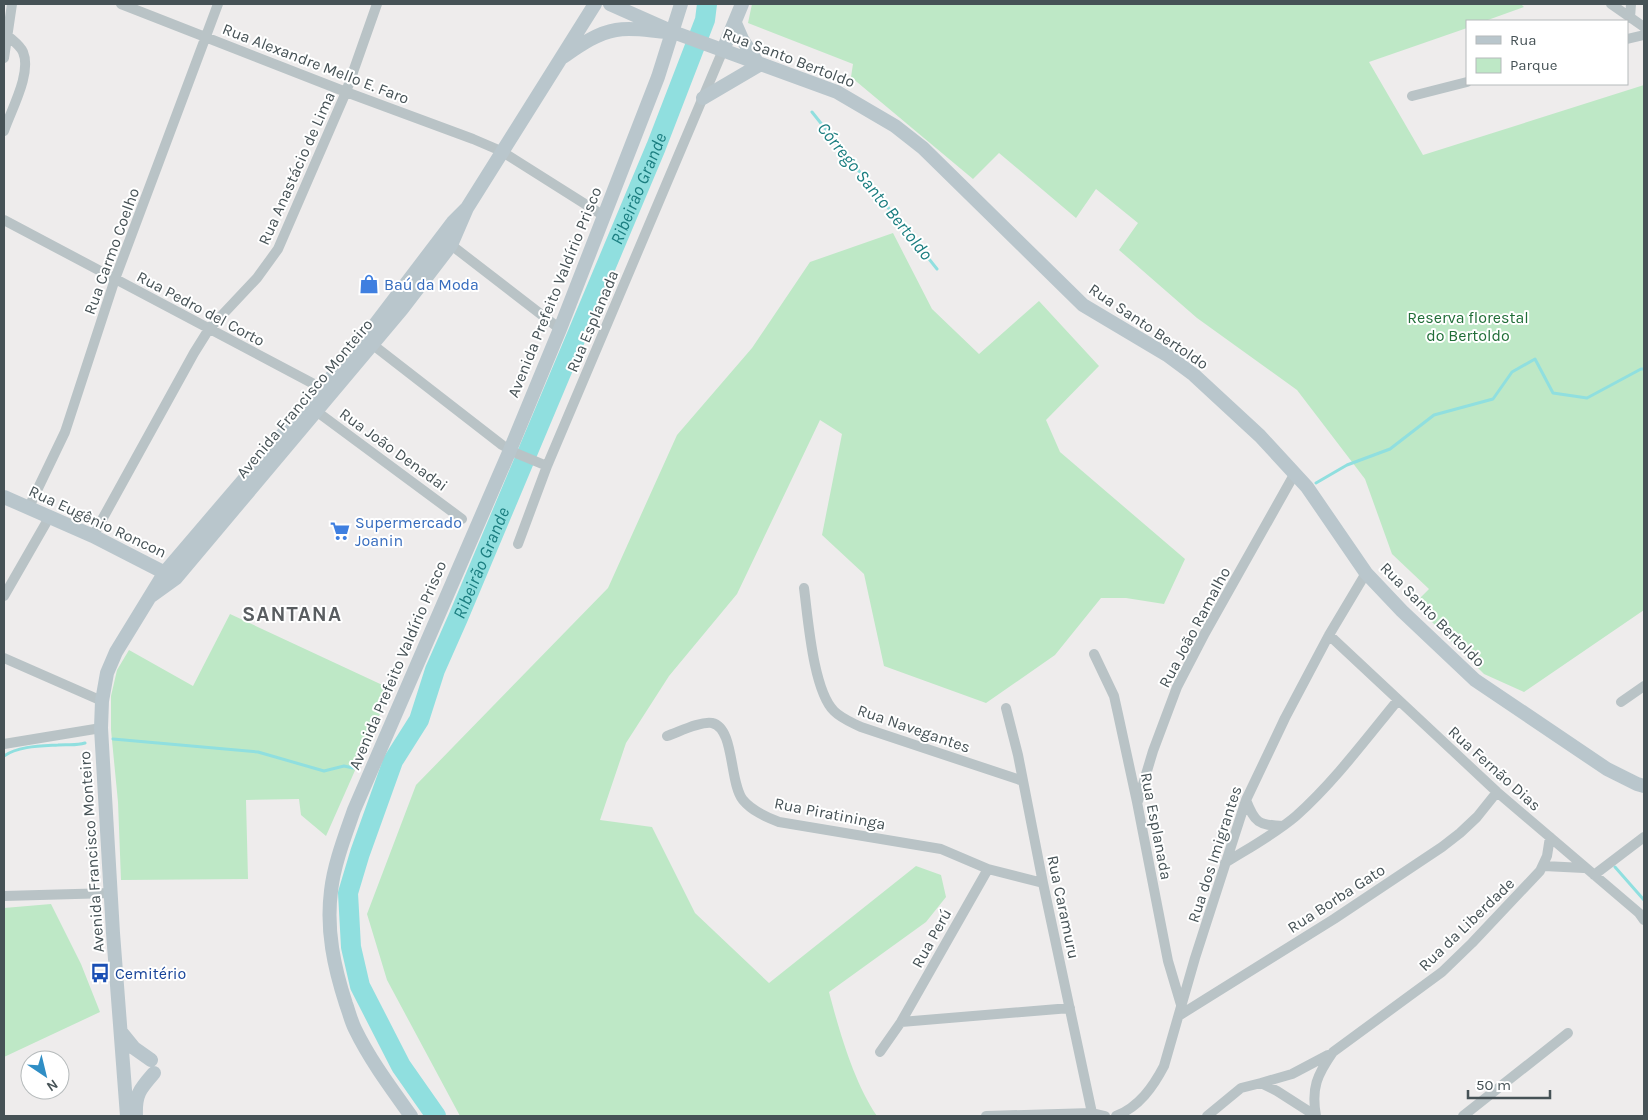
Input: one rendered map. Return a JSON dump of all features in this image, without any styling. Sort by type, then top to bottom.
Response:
[{"type":"street","points":[[4,58],[12,4]]},
{"type":"street","name":"Rua Alexandre Mello E. Faro","points":[[121,4],[346,92],[473,139],[501,152],[604,216]]},
{"type":"street","name":"Rua Carmo Coelho","points":[[29,508],[65,432],[82,386],[115,279],[218,4]]},
{"type":"street","name":"Rua Anastácio de Lima","points":[[93,536],[194,352],[209,330],[257,278],[278,249],[346,92],[378,4]]},
{"type":"street","name":"Avenida Francisco Monteiro","points":[[127,1116],[101,728],[102,701],[107,673],[116,652],[151,597],[368,342],[446,241],[558,60],[595,4]]},
{"type":"street","points":[[610,4],[679,35]]},
{"type":"street","name":"Avenida Prefeito Valdírio Prisco","points":[[411,1116],[372,1059],[354,1028],[339,982],[332,954],[329,917],[331,889],[336,866],[354,810],[514,452],[658,77],[679,35],[680,4]]},
{"type":"street","points":[[724,50],[742,4]]},
{"type":"street","points":[[1611,4],[1644,27]]},
{"type":"street","points":[[1630,4],[1630,18]]},
{"type":"street","points":[[703,98],[759,63],[742,39],[735,23]]},
{"type":"street","points":[[558,60],[583,44],[615,30],[630,29],[679,35]]},
{"type":"street","points":[[4,131],[22,82],[25,62],[22,52],[7,35]]},
{"type":"street","name":"Rua Santo Bertoldo","points":[[679,35],[838,92],[894,126],[923,148],[1083,305],[1167,355],[1194,374],[1260,436],[1306,487],[1366,573],[1402,611],[1475,680],[1607,769],[1644,786]]},
{"type":"street","points":[[1628,39],[1644,35]]},
{"type":"street","name":"Rua Esplanada","points":[[543,464],[724,50]]},
{"type":"street","points":[[1412,96],[1466,82]]},
{"type":"street","name":"Rua Pedro del Corto","points":[[4,220],[327,391]]},
{"type":"street","points":[[446,241],[560,329]]},
{"type":"street","points":[[368,342],[514,452],[543,464],[518,544]]},
{"type":"street","name":"Rua João Denadai","points":[[313,408],[462,518]]},
{"type":"street","name":"Rua João Ramalho","points":[[1137,802],[1153,751],[1177,687],[1205,633],[1295,473]]},
{"type":"street","name":"Rua Eugênio Roncon","points":[[4,497],[93,536],[170,575]]},
{"type":"street","points":[[4,596],[50,516]]},
{"type":"street","name":"Rua dos Imigrantes","points":[[1116,1116],[1126,1112],[1150,1090],[1164,1066],[1246,800],[1285,718],[1329,635],[1366,573]]},
{"type":"street","name":"Rua Navegantes","points":[[804,588],[816,667],[825,698],[833,710],[844,719],[861,727],[1023,780]]},
{"type":"street","name":"Rua Fernão Dias","points":[[1329,635],[1498,792],[1644,920]]},
{"type":"street","name":"Rua Esplanada","points":[[1094,654],[1114,696],[1168,961],[1181,1011]]},
{"type":"street","points":[[4,658],[102,701]]},
{"type":"street","points":[[1621,702],[1644,686]]},
{"type":"street","points":[[1226,863],[1297,815],[1330,780],[1398,700]]},
{"type":"street","name":"Rua Caramuru","points":[[1006,708],[1023,780],[1092,1113]]},
{"type":"street","name":"Rua Piratininga","points":[[667,736],[702,724],[712,724],[720,727],[725,735],[734,784],[742,799],[755,811],[779,822],[941,849],[988,869],[1043,883]]},
{"type":"street","points":[[4,744],[101,728]]},
{"type":"street","name":"Rua Borba Gato","points":[[1181,1011],[1334,919],[1442,847],[1477,817],[1498,792]]},
{"type":"street","points":[[1246,800],[1256,820],[1266,825],[1283,826]]},
{"type":"street","points":[[1550,837],[1544,866],[1584,868]]},
{"type":"street","points":[[1594,875],[1644,837]]},
{"type":"street","name":"Rua da Liberdade","points":[[1207,1116],[1241,1088],[1292,1074],[1333,1052],[1442,972],[1501,914],[1544,866]]},
{"type":"street","name":"Rua Perú","points":[[880,1052],[901,1022],[988,869]]},
{"type":"street","points":[[4,896],[111,893]]},
{"type":"street","points":[[901,1022],[1070,1008]]},
{"type":"street","points":[[120,1032],[152,1067],[139,1089],[136,1116]]},
{"type":"street","points":[[1463,1116],[1568,1032]]},
{"type":"street","name":"Rua da Liberdade","points":[[1316,1116],[1314,1099],[1316,1081],[1321,1069],[1333,1052]]},
{"type":"street","points":[[1261,1083],[1316,1116]]},
{"type":"street","points":[[1135,1105],[1138,1116]]},
{"type":"street","points":[[986,1116],[1092,1113],[1105,1116]]},
{"type":"green space","name":"Reserva florestal do Bertoldo","points":[[752,4],[1521,4],[1524,7],[1488,20],[1466,20],[1466,28],[1369,62],[1423,155],[1644,85],[1644,610],[1524,692],[1484,674],[1414,604],[1429,589],[1392,554],[1365,479],[1297,390],[1197,318],[1119,250],[1138,223],[1096,189],[1076,218],[999,153],[973,179],[851,77],[853,64],[748,23]]},
{"type":"green space","points":[[893,233],[932,309],[979,354],[1039,301],[1099,366],[1046,420],[1060,452],[1185,559],[1164,604],[1126,598],[1101,598],[1055,655],[986,703],[884,666],[864,574],[822,535],[842,434],[820,420],[737,594],[669,676],[626,743],[600,820],[652,827],[695,913],[769,983],[916,866],[941,875],[946,897],[926,922],[829,992],[854,1072],[877,1116],[460,1116],[387,980],[367,914],[416,785],[608,588],[677,435],[752,348],[810,262]]},
{"type":"green space","points":[[230,614],[391,689],[326,836],[301,815],[299,799],[246,800],[248,879],[121,880],[118,802],[111,730],[111,696],[117,670],[129,650],[193,686]]},
{"type":"green space","points":[[51,904],[81,964],[100,1012],[4,1057],[4,908]]},
{"type":"waterway","name":"Ribeirão Grande","points":[[436,1116],[401,1066],[360,986],[351,947],[348,893],[360,853],[393,761],[419,720],[435,670],[656,147],[705,20],[707,4]]},
{"type":"waterway","name":"Córrego Santo Bertoldo","points":[[812,112],[937,269]]},
{"type":"waterway","points":[[1316,483],[1347,465],[1390,449],[1434,415],[1493,399],[1512,372],[1535,359],[1553,393],[1587,398],[1644,369]]},
{"type":"waterway","points":[[113,739],[258,752],[324,771],[344,766],[353,768]]},
{"type":"waterway","points":[[4,756],[16,750],[30,747],[85,743]]},
{"type":"waterway","name":"Ribeirão Grande","points":[[382,771],[389,772]]},
{"type":"waterway","name":"Córrego Santo Bertoldo","points":[[1615,867],[1644,900]]},
{"type":"place","name":"Baú da Moda","points":[[369,284]]},
{"type":"place","name":"Supermercado Joanin","points":[[340,531]]},
{"type":"place","name":"Cemitério","points":[[100,973]]},
{"type":"district","name":"SANTANA","points":[[292,614]]}]
